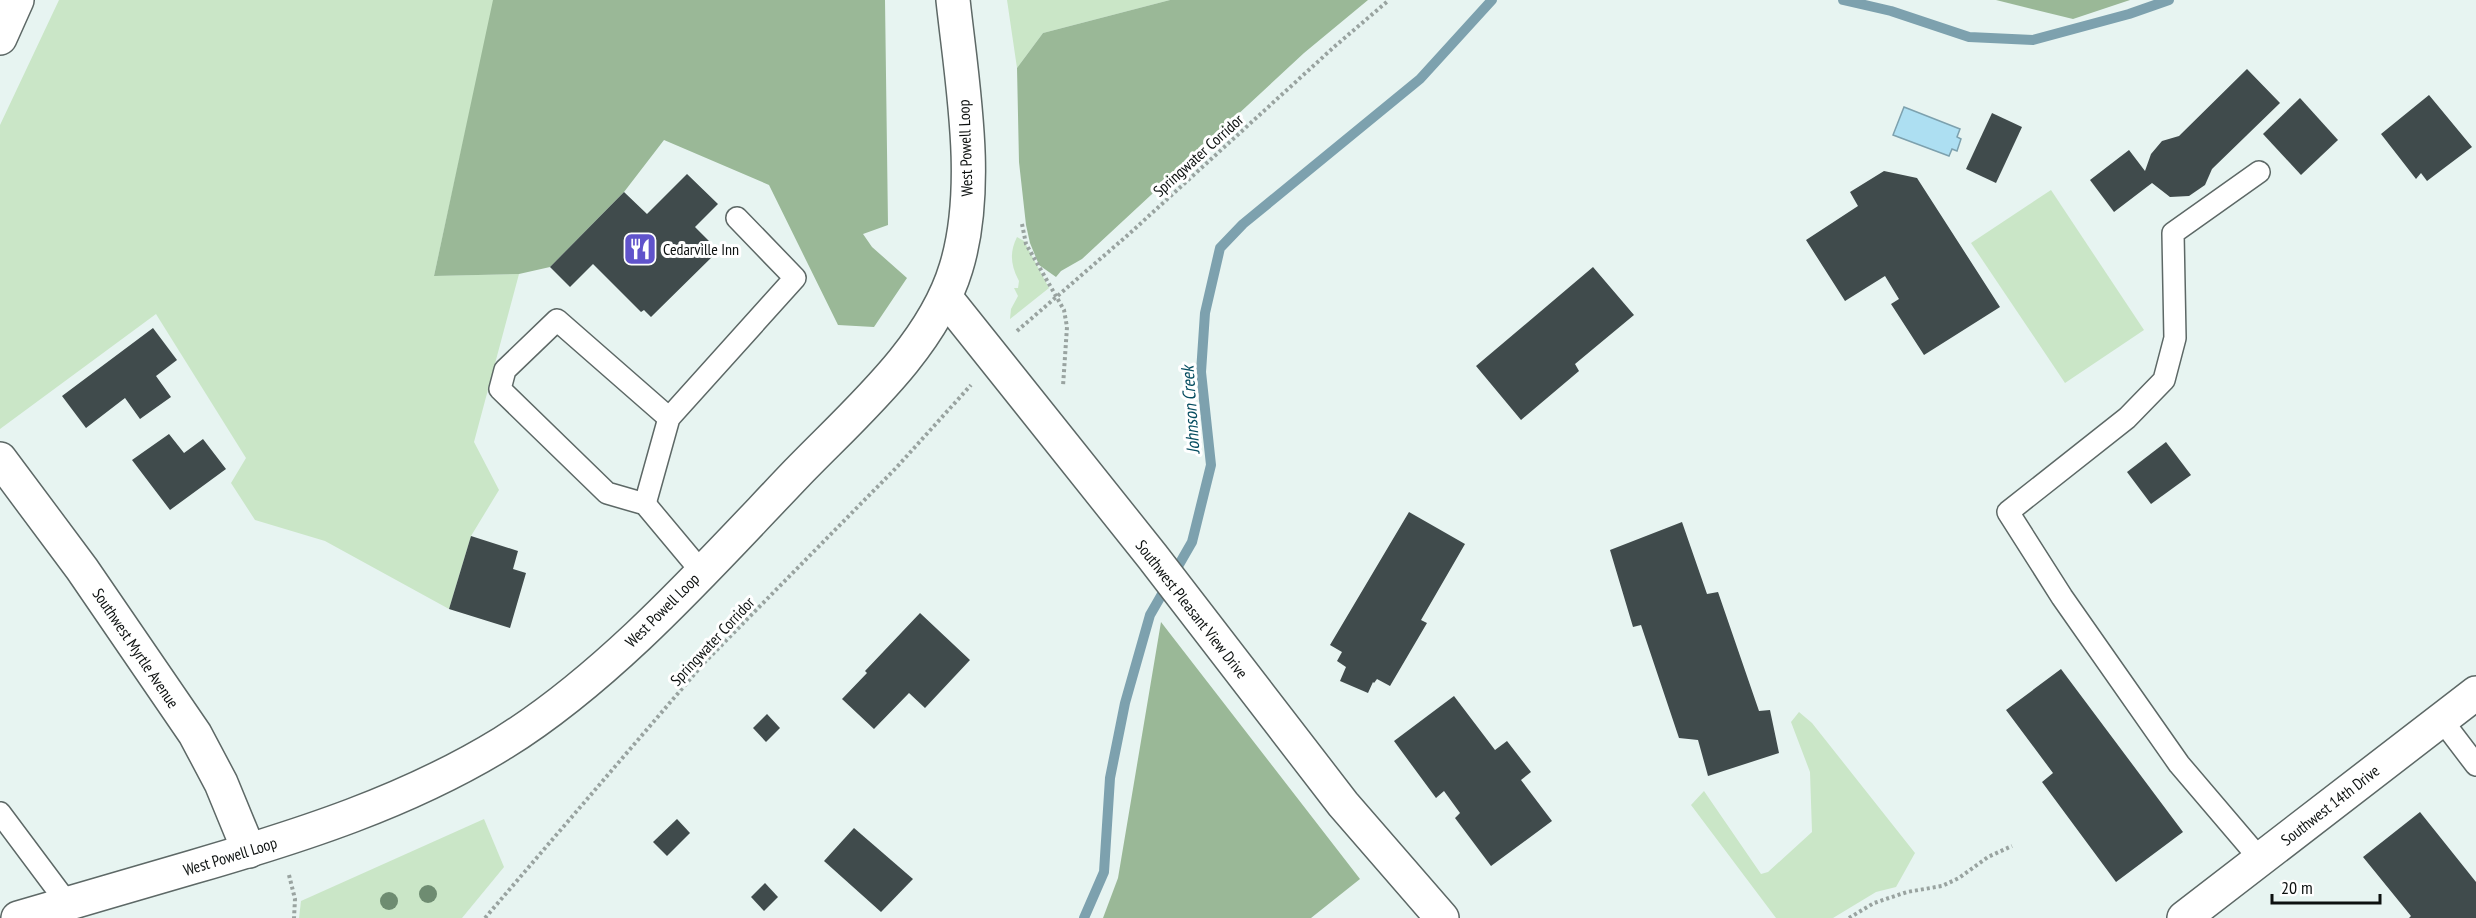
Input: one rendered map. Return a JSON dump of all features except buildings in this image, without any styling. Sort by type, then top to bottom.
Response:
[{"type":"street","points":[[0,38],[17,0]]},
{"type":"street","name":"West Powell Loop","points":[[18,918],[341,821],[431,783],[504,742],[536,720],[596,672],[701,571],[887,379],[928,328],[946,298],[958,264],[968,195],[968,163],[953,0]]},
{"type":"street","name":"Southwest Pleasant View Drive","points":[[946,298],[1152,556],[1343,804],[1442,918]]},
{"type":"street","name":"Southwest Myrtle Avenue","points":[[0,459],[82,569],[195,734],[221,783],[264,846]]},
{"type":"street","name":"Southwest 14th Drive","points":[[2184,918],[2476,693]]},
{"type":"lane","points":[[2259,172],[2173,233],[2175,338],[2164,380],[2127,418],[2008,512],[2062,597],[2179,764],[2260,859]]},
{"type":"lane","points":[[645,504],[669,418],[795,278],[736,218]]},
{"type":"lane","points":[[669,418],[557,320],[505,370],[500,389],[607,493],[645,504],[701,571]]},
{"type":"lane","points":[[2441,719],[2476,765]]},
{"type":"lane","points":[[0,813],[68,904]]},
{"type":"path","name":"Springwater Corridor","points":[[1022,326],[1137,227],[1334,47],[1389,0]]},
{"type":"path","points":[[1022,224],[1026,244],[1064,310],[1067,327],[1058,438]]},
{"type":"path","name":"Springwater Corridor","points":[[485,918],[704,663],[896,468],[967,390]]},
{"type":"path","points":[[264,846],[295,899],[294,918]]},
{"type":"path","points":[[1849,918],[1874,903],[1907,892],[1942,886],[1959,878],[1988,857],[2012,846]]},
{"type":"green space","points":[[59,0],[494,0],[434,276],[519,274],[474,442],[499,490],[471,536],[449,609],[325,541],[255,520],[231,483],[246,458],[156,314],[0,429],[0,125]]},
{"type":"green space","points":[[493,0],[885,0],[888,225],[863,234],[872,247],[907,278],[874,327],[838,325],[769,185],[664,140],[624,192],[550,267],[519,274],[434,276]]},
{"type":"green space","points":[[1007,0],[1170,0],[1043,33],[1017,68]]},
{"type":"green space","points":[[1170,0],[1368,0],[1304,53],[1082,259],[1061,271],[1056,277],[1039,265],[1026,225],[1019,162],[1017,68],[1043,33]]},
{"type":"green space","points":[[1996,0],[2130,0],[2073,19]]},
{"type":"green space","points":[[2051,190],[2144,330],[2065,383],[1971,243]]},
{"type":"green space","points":[[1017,237],[1024,241],[1049,288],[1010,319],[1011,309],[1018,296],[1014,288],[1018,288],[1019,281],[1012,259]]},
{"type":"green space","points":[[1161,622],[1360,879],[1311,918],[1103,918],[1118,878]]},
{"type":"green space","points":[[1799,712],[1812,723],[1915,853],[1896,887],[1876,892],[1833,918],[1776,918],[1691,805],[1704,791],[1761,874],[1768,872],[1812,832],[1810,772],[1791,722]]},
{"type":"green space","points":[[484,819],[504,867],[462,918],[299,918],[301,901]]},
{"type":"water","points":[[1904,107],[1960,129],[1957,137],[1961,139],[1957,151],[1952,149],[1949,156],[1893,135]]},
{"type":"waterway","name":"Johnson Creek","points":[[1084,918],[1104,872],[1110,778],[1125,703],[1150,615],[1192,542],[1211,465],[1201,372],[1205,313],[1220,248],[1243,224],[1420,79],[1492,0]]},
{"type":"waterway","name":"Johnson Creek","points":[[1843,0],[1891,11],[1969,37],[2033,40],[2129,14],[2169,0]]},
{"type":"place","name":"Cedarville Inn","points":[[640,249]]}]
